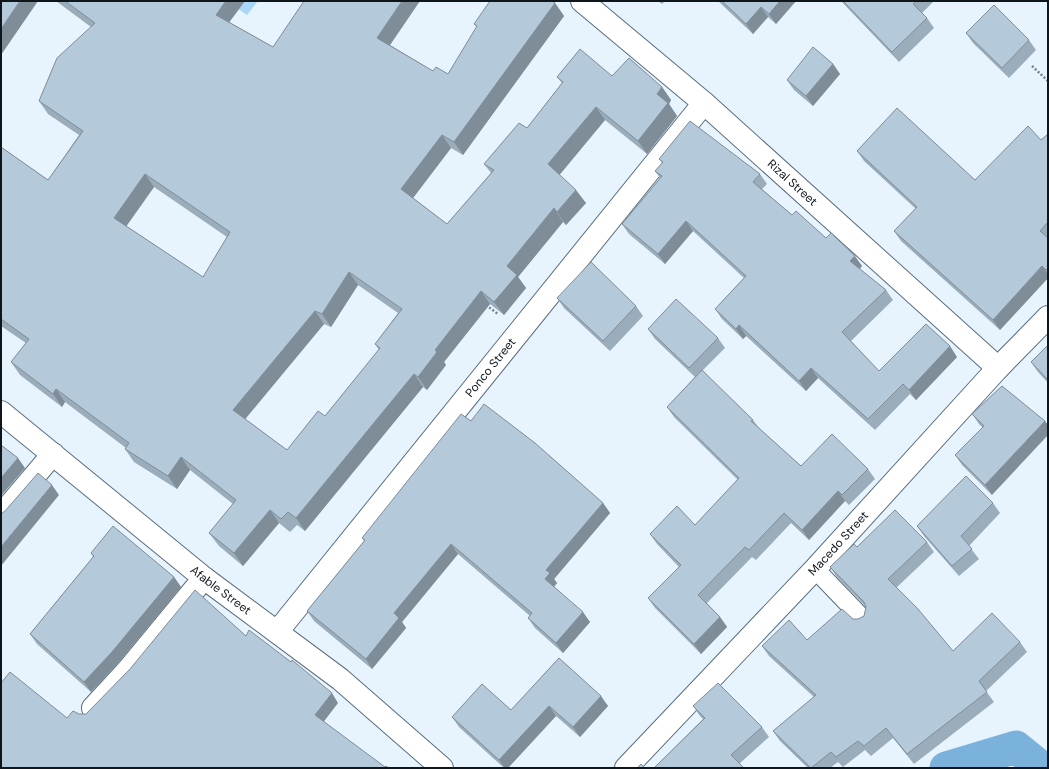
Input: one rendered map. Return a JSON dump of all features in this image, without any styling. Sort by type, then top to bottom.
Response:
[{"type":"street","name":"Rizal Street","points":[[582,1],[704,103],[998,368]]},
{"type":"street","name":"Ponco Street","points":[[276,632],[704,103]]},
{"type":"street","name":"Macedo Street","points":[[626,768],[815,569],[998,368],[1048,316]]},
{"type":"street","name":"Afable Street","points":[[1,412],[204,578],[346,685],[442,768]]},
{"type":"street","points":[[3,513],[53,454]]},
{"type":"street","points":[[89,712],[128,670],[204,578]]},
{"type":"lane","points":[[815,569],[863,619]]},
{"type":"path","points":[[1032,66],[1048,81]]},
{"type":"shaded area","points":[[227,1],[258,1],[247,15]]},
{"type":"building","points":[[1,1],[20,1],[1,29]]},
{"type":"building","points":[[65,1],[226,1],[216,15],[273,47],[304,1],[402,1],[377,38],[433,71],[436,67],[448,74],[477,26],[474,24],[490,1],[552,1],[555,3],[454,142],[442,135],[401,189],[447,224],[494,170],[484,164],[519,123],[527,128],[563,82],[557,77],[580,49],[612,76],[629,58],[662,87],[657,94],[668,103],[638,141],[596,107],[548,164],[576,190],[557,212],[554,208],[507,266],[517,275],[494,302],[481,291],[435,350],[437,352],[418,377],[414,374],[296,518],[288,512],[281,519],[270,510],[234,553],[209,533],[236,500],[181,457],[168,476],[125,449],[129,443],[56,389],[53,394],[11,362],[29,339],[1,319],[1,147],[48,180],[83,131],[39,101],[57,58],[95,23]],"holes":[[[145,174],[230,232],[203,277],[114,218]],[[349,272],[402,309],[375,344],[380,348],[325,416],[318,411],[287,450],[233,410],[315,311],[322,314]]]},
{"type":"building","points":[[722,1],[780,1],[769,14],[761,7],[746,24]]},
{"type":"building","points":[[843,1],[917,1],[913,4],[927,18],[892,52]]},
{"type":"building","points":[[994,5],[1029,40],[1002,68],[966,33]]},
{"type":"building","points":[[813,47],[833,64],[806,96],[787,80]]},
{"type":"building","points":[[897,108],[975,180],[1028,126],[1041,140],[1048,134],[1048,222],[1040,231],[1048,238],[1048,268],[1046,270],[1042,266],[993,320],[894,231],[917,207],[857,151]]},
{"type":"building","points":[[690,121],[760,174],[753,182],[792,215],[796,211],[826,238],[831,233],[855,256],[850,261],[886,290],[842,332],[879,371],[926,324],[950,346],[909,390],[903,384],[868,419],[811,368],[799,381],[739,325],[736,329],[715,309],[746,276],[686,221],[658,254],[622,224],[662,176],[655,171],[663,162],[659,159]]},
{"type":"building","points":[[591,262],[636,306],[603,341],[557,298]]},
{"type":"building","points":[[676,299],[718,338],[689,368],[648,329]]},
{"type":"building","points":[[1048,345],[1048,380],[1031,362]]},
{"type":"building","points":[[702,370],[753,420],[751,421],[801,466],[832,434],[868,469],[842,495],[838,491],[802,530],[784,513],[749,550],[745,547],[698,595],[720,617],[694,644],[648,598],[681,565],[650,534],[677,506],[695,525],[739,478],[667,407]]},
{"type":"building","points":[[1002,386],[1045,421],[985,485],[955,455],[984,426],[972,414]]},
{"type":"building","points":[[484,404],[535,443],[603,503],[546,570],[550,573],[545,579],[583,612],[556,643],[528,618],[532,613],[451,544],[394,613],[399,618],[366,659],[307,611],[365,540],[362,538],[461,414],[471,421]]},
{"type":"building","points":[[1,445],[18,458],[1,478]]},
{"type":"building","points":[[38,473],[52,485],[1,547],[1,514]]},
{"type":"building","points":[[966,476],[993,503],[961,536],[972,549],[952,566],[917,526]]},
{"type":"building","points":[[895,510],[927,542],[888,579],[918,609],[953,651],[992,613],[1020,642],[979,681],[987,692],[907,754],[886,728],[864,746],[858,741],[836,757],[831,752],[811,768],[773,731],[816,695],[762,646],[789,620],[807,640],[842,609],[853,619],[858,619],[864,616],[866,607],[864,602],[830,567],[854,544],[857,547]]},
{"type":"building","points":[[113,526],[174,577],[112,652],[84,682],[30,634],[94,556],[91,553]]},
{"type":"building","points":[[195,590],[246,636],[249,630],[291,662],[292,660],[332,693],[315,715],[385,767],[386,766],[389,768],[1,768],[1,683],[10,672],[67,718],[73,711],[79,714],[86,714],[130,669]]},
{"type":"building","points":[[559,658],[601,696],[573,727],[549,706],[499,760],[452,717],[482,684],[511,710]]},
{"type":"building","points":[[718,683],[762,727],[731,755],[744,768],[654,768],[705,718],[693,706]]},
{"type":"building","points":[[641,764],[645,768],[637,768]]},
{"type":"waterway","points":[[946,768],[1016,747],[1042,768]]}]
